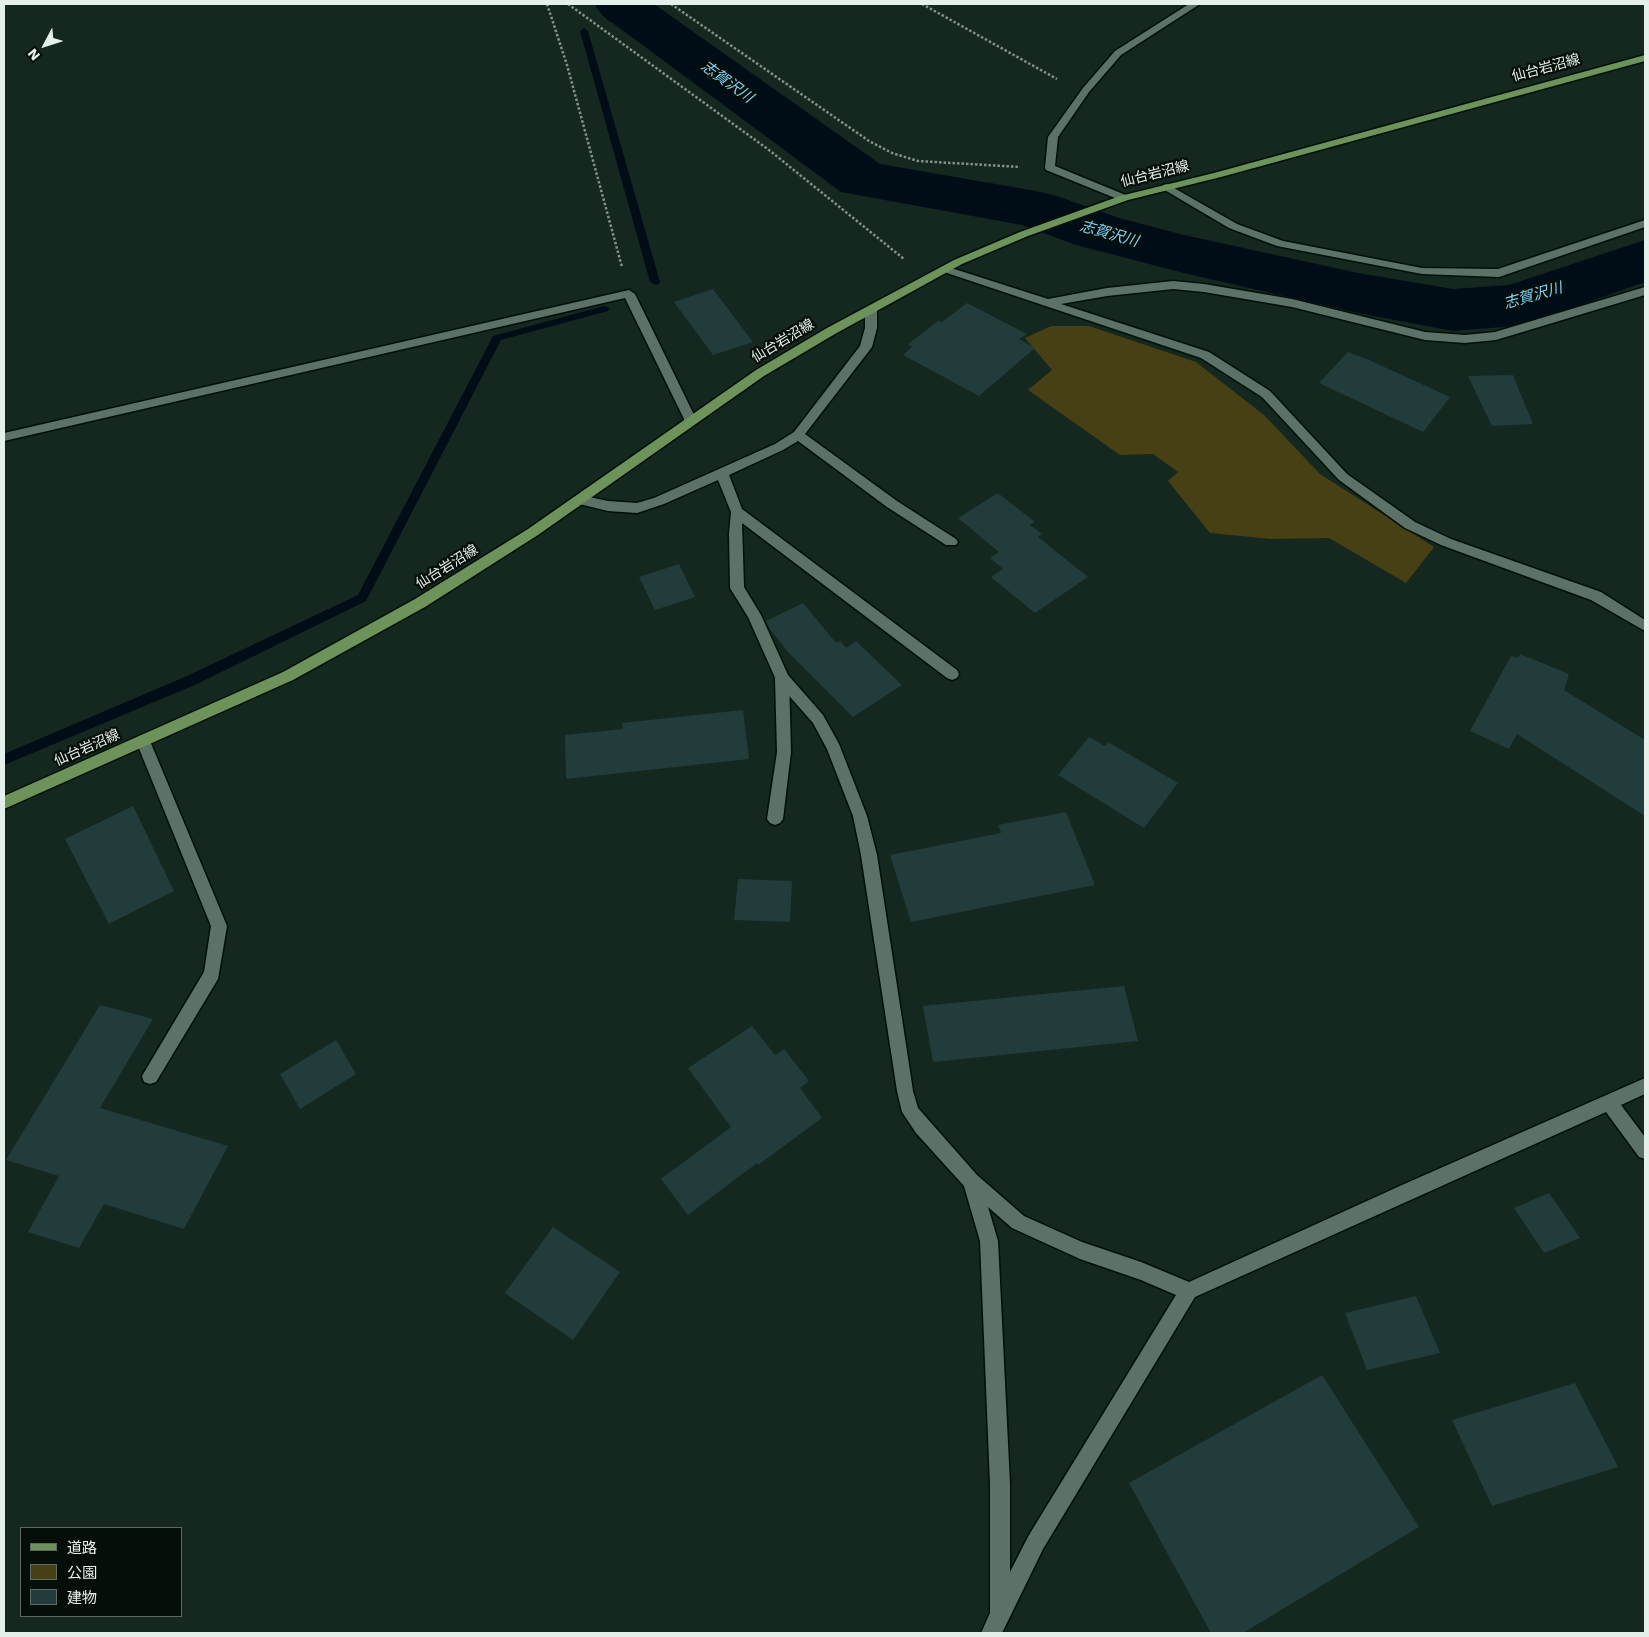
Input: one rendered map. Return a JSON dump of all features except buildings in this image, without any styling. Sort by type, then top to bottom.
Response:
[{"type":"main road","name":"仙台岩沼線","points":[[4,803],[288,676],[420,603],[580,500],[760,373],[871,309],[958,262],[1024,234],[1124,198],[1645,58]]},
{"type":"street","points":[[1124,198],[1050,168],[1053,137],[1086,90],[1118,54],[1195,4]]},
{"type":"street","points":[[1167,187],[1233,226],[1282,244],[1422,271],[1499,273],[1645,223]]},
{"type":"street","points":[[945,269],[1050,302],[1205,355],[1266,394],[1343,477],[1410,525],[1446,542],[1596,596],[1645,626]]},
{"type":"street","points":[[1050,302],[1107,292],[1173,285],[1204,288],[1292,303],[1425,336],[1465,339],[1500,335],[1645,291]]},
{"type":"street","points":[[4,437],[629,294],[691,421]]},
{"type":"street","points":[[580,500],[608,506],[637,508],[659,501],[722,473],[779,447],[798,436],[866,347],[871,328],[871,309]]},
{"type":"street","points":[[798,436],[892,504],[951,542]]},
{"type":"street","points":[[722,473],[737,512],[734,534],[737,588],[754,615],[782,678],[818,719],[834,748],[860,816],[878,905],[906,1091],[911,1112],[922,1127],[971,1181],[1018,1222],[1080,1250],[1141,1271],[1189,1291]]},
{"type":"street","points":[[737,512],[952,674]]},
{"type":"street","points":[[775,819],[784,752],[782,678]]},
{"type":"street","points":[[143,741],[219,926],[212,974],[150,1076]]},
{"type":"street","points":[[996,1625],[1036,1542],[1189,1291],[1645,1086]]},
{"type":"street","points":[[1609,1102],[1645,1151]]},
{"type":"street","points":[[971,1181],[989,1241],[1000,1484],[996,1625]]},
{"type":"path","points":[[547,4],[568,65],[629,294]]},
{"type":"path","points":[[568,4],[769,150],[928,279]]},
{"type":"path","points":[[671,4],[869,142],[892,153],[918,161],[960,165],[1050,168]]},
{"type":"path","points":[[922,4],[1057,79],[1086,90]]},
{"type":"green space","points":[[1051,326],[1089,326],[1196,362],[1264,415],[1320,474],[1434,547],[1406,583],[1329,538],[1271,539],[1210,533],[1168,481],[1178,472],[1153,454],[1120,455],[1028,390],[1052,370],[1025,338]]},
{"type":"waterway","name":"志賀沢川","points":[[620,4],[862,179],[1036,209],[1098,232],[1184,254],[1358,293],[1453,310],[1515,305],[1645,260]]},
{"type":"waterway","points":[[610,19],[631,12]]},
{"type":"waterway","points":[[584,31],[655,282]]},
{"type":"waterway","points":[[4,760],[192,680],[362,598],[497,338],[604,309]]}]
